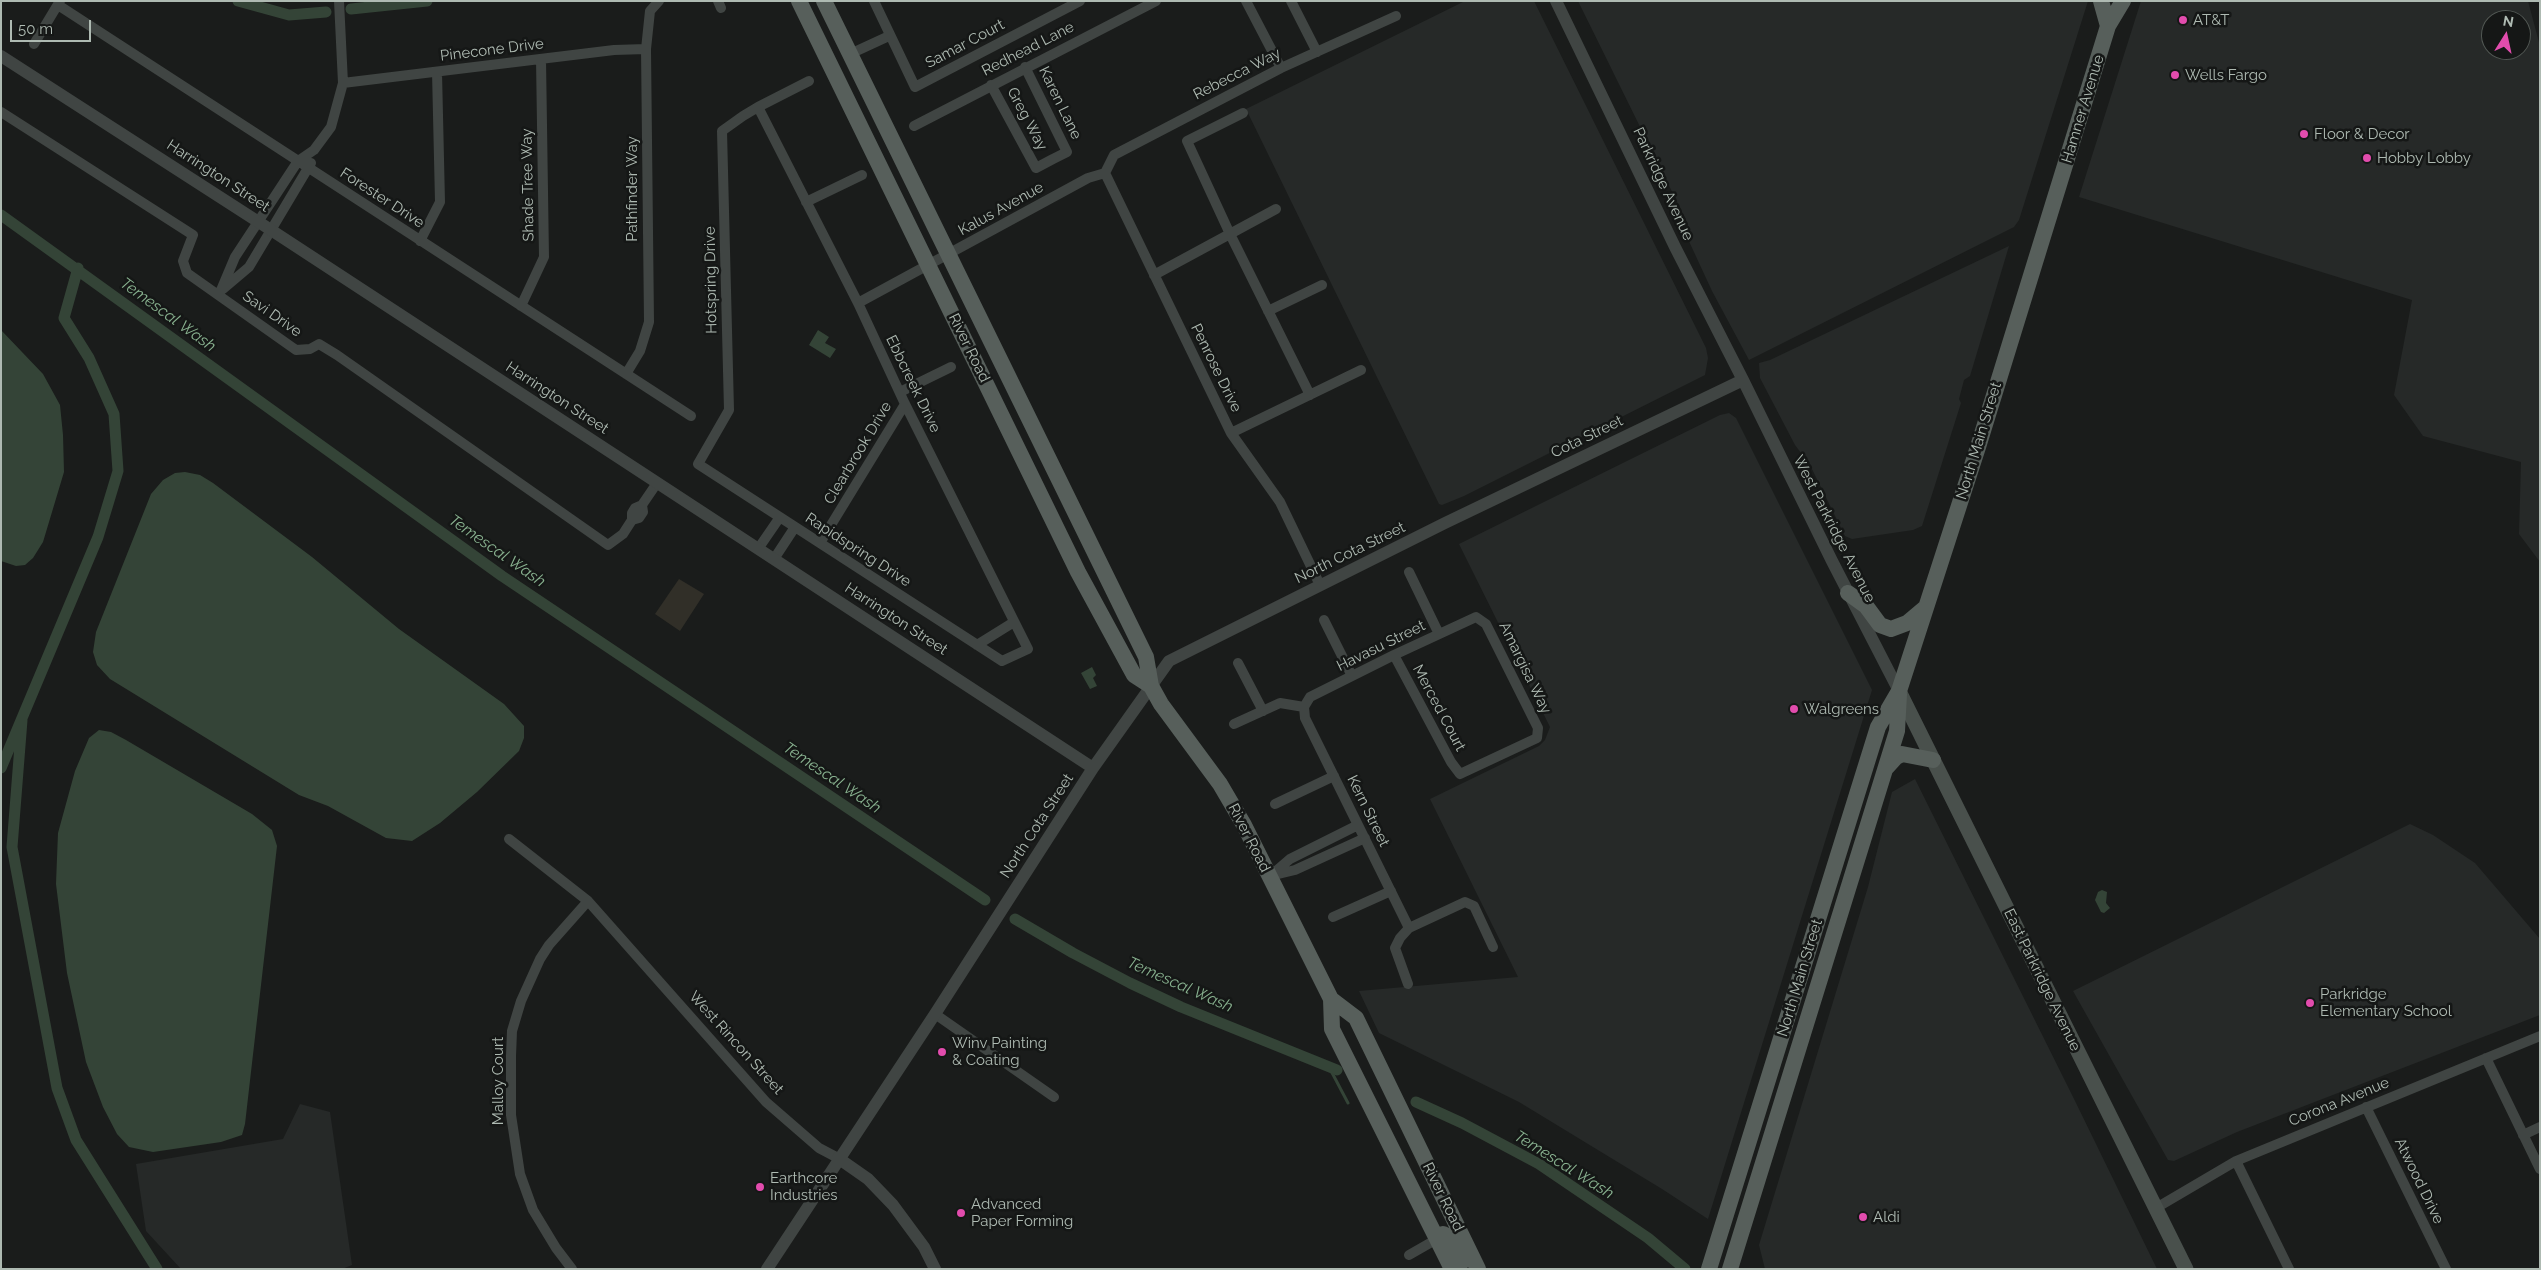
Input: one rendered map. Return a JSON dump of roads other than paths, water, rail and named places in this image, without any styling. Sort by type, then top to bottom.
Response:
[{"type":"main road","name":"River Road","points":[[799,1],[1078,572],[1134,675],[1151,686]]},
{"type":"main road","name":"River Road","points":[[824,1],[1146,657],[1151,686],[1161,704],[1220,784],[1244,825],[1331,999],[1332,1029],[1397,1155],[1452,1269]]},
{"type":"main road","points":[[2101,1],[2108,26]]},
{"type":"main road","name":"Hamner Avenue","points":[[2057,192],[2108,26],[2123,1]]},
{"type":"main road","name":"North Main Street","points":[[1709,1269],[1878,727],[1899,691],[2057,192]]},
{"type":"main road","points":[[1848,593],[1866,606],[1880,625],[1891,629],[1907,624],[1926,607]]},
{"type":"main road","name":"North Main Street","points":[[1730,1269],[1898,730],[1899,691]]},
{"type":"main road","name":"East Parkridge Avenue","points":[[1899,691],[2186,1269]]},
{"type":"main road","points":[[1886,768],[1896,757],[1902,754],[1933,760]]},
{"type":"main road","name":"River Road","points":[[1331,999],[1356,1018],[1478,1269]]},
{"type":"main road","points":[[1397,1155],[1410,1157],[1429,1190],[1444,1202]]},
{"type":"main road","points":[[1437,1239],[1443,1234],[1449,1237],[1465,1269]]},
{"type":"street","points":[[221,292],[226,274],[234,257],[298,161],[314,150],[331,127],[343,83],[339,1]]},
{"type":"street","name":"Pathfinder Way","points":[[626,374],[640,350],[649,322],[646,49],[650,11],[659,1]]},
{"type":"street","name":"Samar Court","points":[[874,1],[889,36],[915,87],[1080,1]]},
{"type":"street","name":"Redhead Lane","points":[[914,126],[1156,1]]},
{"type":"street","points":[[1246,1],[1281,68]]},
{"type":"street","points":[[1291,1],[1317,52]]},
{"type":"street","name":"Parkridge Avenue","points":[[1556,1],[1674,247],[1743,380]]},
{"type":"street","points":[[34,44],[59,3]]},
{"type":"street","name":"Forester Drive","points":[[59,3],[309,169],[691,416]]},
{"type":"street","name":"Rebecca Way","points":[[1105,173],[1114,155],[1281,68],[1396,16]]},
{"type":"street","points":[[850,54],[889,36]]},
{"type":"street","name":"Pinecone Drive","points":[[343,83],[614,50],[646,49]]},
{"type":"street","name":"Harrington Street","points":[[1,56],[271,230],[1093,768]]},
{"type":"street","name":"Shade Tree Way","points":[[521,306],[544,257],[541,59]]},
{"type":"street","name":"Karen Lane","points":[[1026,67],[1067,152],[1036,168]]},
{"type":"street","points":[[420,240],[440,202],[437,72]]},
{"type":"street","points":[[758,107],[809,81]]},
{"type":"street","name":"Greg Way","points":[[992,85],[1036,168]]},
{"type":"street","name":"Ebbcreek Drive","points":[[758,107],[858,303],[905,404],[1028,649],[1002,661]]},
{"type":"street","name":"Hotspring Drive","points":[[698,464],[729,410],[722,131],[758,107]]},
{"type":"street","name":"Savi Drive","points":[[1,112],[193,235],[184,261],[187,273],[221,292],[296,350],[310,349],[319,344],[337,355],[608,545],[623,534],[632,520],[639,518],[643,512],[642,505],[657,483]]},
{"type":"street","points":[[1243,113],[1187,141],[1230,234],[1310,395]]},
{"type":"street","points":[[221,292],[249,267],[309,169],[314,150]]},
{"type":"street","name":"Kalus Avenue","points":[[858,303],[930,266],[1088,178],[1105,173]]},
{"type":"street","name":"Penrose Drive","points":[[1105,173],[1231,433],[1280,502],[1320,584]]},
{"type":"street","points":[[806,202],[862,175]]},
{"type":"street","points":[[1154,275],[1276,209]]},
{"type":"street","points":[[1268,311],[1322,285]]},
{"type":"street","points":[[900,392],[951,367]]},
{"type":"street","points":[[1231,433],[1361,370]]},
{"type":"street","name":"Cota Street","points":[[1445,523],[1743,380]]},
{"type":"street","name":"West Parkridge Avenue","points":[[1743,380],[1848,593],[1899,691]]},
{"type":"street","name":"Clearbrook Drive","points":[[820,543],[905,404]]},
{"type":"street","name":"Rapidspring Drive","points":[[698,464],[1002,661]]},
{"type":"street","points":[[758,549],[780,517]]},
{"type":"street","name":"North Cota Street","points":[[767,1269],[838,1158],[976,952],[1093,768],[1169,661],[1445,523]]},
{"type":"street","points":[[774,559],[795,526]]},
{"type":"street","points":[[1409,572],[1439,634]]},
{"type":"street","name":"Havasu Street","points":[[1304,707],[1310,697],[1476,617]]},
{"type":"street","name":"Amargisa Way","points":[[1460,774],[1537,738],[1538,728],[1491,632],[1486,624],[1476,617]]},
{"type":"street","points":[[1324,620],[1352,676]]},
{"type":"street","points":[[977,645],[1014,622]]},
{"type":"street","name":"Merced Court","points":[[1394,655],[1451,762],[1460,774]]},
{"type":"street","points":[[1238,663],[1263,711]]},
{"type":"street","points":[[1234,724],[1280,703],[1304,707]]},
{"type":"street","name":"Kern Street","points":[[1304,707],[1305,718],[1409,928]]},
{"type":"street","points":[[1275,804],[1334,776]]},
{"type":"street","points":[[1269,877],[1290,859],[1358,825]]},
{"type":"street","points":[[1269,877],[1296,870],[1365,838]]},
{"type":"street","name":"West Rincon Street","points":[[510,839],[588,901],[766,1102],[819,1148],[838,1158],[868,1179],[893,1205],[924,1247],[935,1269]]},
{"type":"street","points":[[1333,917],[1391,891]]},
{"type":"street","name":"Malloy Court","points":[[572,1269],[556,1248],[533,1210],[520,1174],[511,1114],[512,1031],[521,1001],[540,959],[549,945],[588,901]]},
{"type":"street","points":[[1408,984],[1395,948],[1400,938],[1409,928],[1465,902],[1474,906],[1493,947]]},
{"type":"street","points":[[935,1014],[1054,1097]]},
{"type":"street","name":"Corona Avenue","points":[[2156,1208],[2236,1161],[2540,1036]]},
{"type":"street","points":[[2486,1058],[2540,1169]]},
{"type":"street","name":"Atwood Drive","points":[[2366,1107],[2446,1269]]},
{"type":"street","points":[[2523,1135],[2540,1127]]},
{"type":"street","points":[[2236,1161],[2289,1269]]},
{"type":"street","points":[[1409,1255],[1437,1239]]},
{"type":"waterway","points":[[238,1],[289,15],[326,12]]},
{"type":"waterway","points":[[351,9],[427,1]]},
{"type":"waterway","name":"Temescal Wash","points":[[1,215],[502,576],[985,900]]},
{"type":"waterway","points":[[1,768],[98,537],[118,471],[114,414],[89,358],[64,318],[78,268]]},
{"type":"waterway","points":[[22,720],[12,847],[57,1088],[76,1140],[157,1269]]},
{"type":"waterway","name":"Temescal Wash","points":[[1015,919],[1073,953],[1181,1007],[1337,1070]]},
{"type":"waterway","points":[[1329,1067],[1348,1103]]},
{"type":"waterway","name":"Temescal Wash","points":[[1416,1102],[1462,1123],[1539,1164],[1648,1238],[1685,1269]]},
{"type":"place","name":"AT&T","points":[[2183,20]]},
{"type":"place","name":"Wells Fargo","points":[[2175,75]]},
{"type":"place","name":"Floor & Decor","points":[[2304,134]]},
{"type":"place","name":"Hobby Lobby","points":[[2367,158]]},
{"type":"place","name":"Walgreens","points":[[1794,709]]},
{"type":"place","name":"Parkridge Elementary School","points":[[2310,1003]]},
{"type":"place","name":"Winv Painting & Coating","points":[[942,1052]]},
{"type":"place","name":"Earthcore Industries","points":[[760,1187]]},
{"type":"place","name":"Advanced Paper Forming","points":[[961,1213]]},
{"type":"place","name":"Aldi","points":[[1863,1217]]}]
